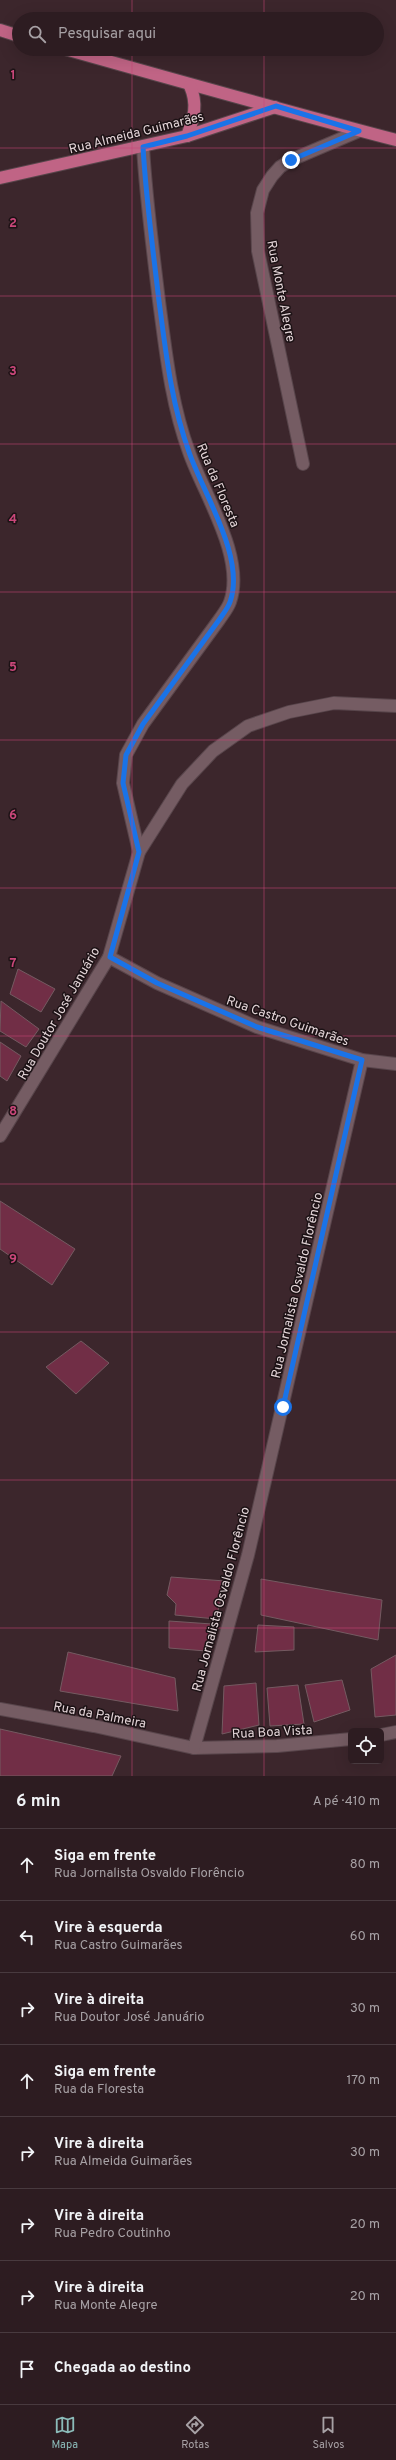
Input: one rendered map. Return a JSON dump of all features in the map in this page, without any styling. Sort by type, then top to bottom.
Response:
[{"type":"main road","points":[[0,30],[12,34]]},
{"type":"main road","points":[[89,56],[190,86],[276,106],[359,131],[396,140]]},
{"type":"main road","points":[[187,136],[195,110],[195,98],[190,86]]},
{"type":"main road","name":"Rua Almeida Guimarães","points":[[0,178],[187,136],[276,106]]},
{"type":"street","name":"Rua Monte Alegre","points":[[303,464],[258,251],[257,213],[263,190],[280,167],[291,160],[359,131]]},
{"type":"street","name":"Rua da Floresta","points":[[139,852],[123,783],[126,755],[143,724],[219,620],[230,602],[232,584],[232,565],[227,540],[189,453],[171,393],[146,197],[143,147]]},
{"type":"street","points":[[139,852],[182,784],[213,751],[248,726],[289,712],[334,702],[396,706]]},
{"type":"street","name":"Rua Doutor José Januário","points":[[0,1136],[110,957],[139,852]]},
{"type":"street","name":"Rua Castro Guimarães","points":[[110,957],[157,983],[243,1021],[362,1060],[396,1064]]},
{"type":"street","name":"Rua Jornalista Osvaldo Florêncio","points":[[194,1748],[248,1555],[362,1060]]},
{"type":"street","name":"Rua da Palmeira","points":[[0,1709],[94,1726],[194,1748]]},
{"type":"street","points":[[384,1734],[396,1732]]},
{"type":"street","name":"Rua Boa Vista","points":[[194,1748],[277,1746],[348,1739]]},
{"type":"building","points":[[18,969],[55,989],[41,1012],[10,994]]},
{"type":"building","points":[[1,1001],[39,1029],[26,1047],[0,1031]]},
{"type":"building","points":[[0,1042],[21,1056],[7,1081],[0,1076]]},
{"type":"building","points":[[0,1201],[75,1249],[52,1285],[0,1249]]},
{"type":"building","points":[[81,1341],[109,1363],[76,1394],[46,1367]]},
{"type":"building","points":[[171,1577],[225,1581],[216,1619],[175,1615],[176,1604],[167,1595]]},
{"type":"building","points":[[261,1579],[382,1600],[378,1640],[261,1615]]},
{"type":"building","points":[[169,1621],[212,1624],[206,1651],[169,1648]]},
{"type":"building","points":[[258,1625],[294,1627],[294,1650],[255,1652]]},
{"type":"building","points":[[68,1652],[175,1678],[178,1711],[60,1691]]},
{"type":"building","points":[[396,1655],[396,1715],[375,1717],[371,1669]]},
{"type":"building","points":[[342,1680],[350,1710],[314,1722],[305,1685]]},
{"type":"building","points":[[256,1683],[259,1725],[222,1734],[224,1686]]},
{"type":"building","points":[[298,1685],[304,1724],[270,1726],[267,1688]]},
{"type":"building","points":[[0,1729],[121,1756],[112,1776],[0,1776]]},
{"type":"route","points":[[283,1407],[362,1060],[257,1027],[157,983],[110,957],[139,852],[123,783],[126,755],[143,724],[219,620],[230,602],[232,584],[232,565],[227,540],[189,453],[171,393],[146,197],[143,147],[187,136],[276,106],[359,131],[291,160]]}]
